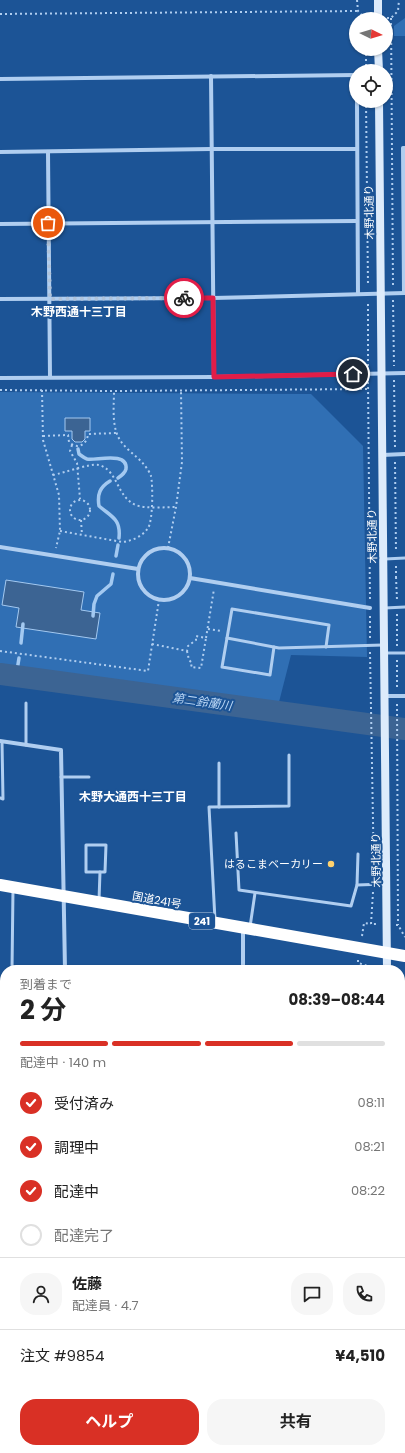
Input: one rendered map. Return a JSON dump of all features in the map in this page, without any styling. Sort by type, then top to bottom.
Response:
[{"type":"highway","name":"国道241号","points":[[0,885],[215,924],[405,956]]},
{"type":"street","points":[[378,0],[378,12]]},
{"type":"street","points":[[0,79],[349,75]]},
{"type":"street","points":[[211,76],[214,377]]},
{"type":"street","points":[[357,108],[358,294]]},
{"type":"street","name":"木野北通り","points":[[379,108],[387,965]]},
{"type":"street","points":[[0,152],[356,148]]},
{"type":"street","points":[[0,299],[213,298],[405,293],[405,148]]},
{"type":"street","points":[[48,152],[50,378]]},
{"type":"street","points":[[0,224],[357,221]]},
{"type":"street","points":[[0,378],[214,377],[405,373]]},
{"type":"street","points":[[382,455],[405,454]]},
{"type":"street","points":[[0,547],[138,569]]},
{"type":"street","points":[[168,548],[180,553],[186,560],[190,569],[190,578],[187,588],[179,596],[170,600],[160,600],[150,596],[142,589],[138,580],[138,569],[141,560],[147,554],[155,549],[168,548]]},
{"type":"street","points":[[190,578],[370,608]]},
{"type":"street","points":[[385,696],[405,696]]},
{"type":"street","points":[[1,741],[61,750],[65,965]]},
{"type":"street","points":[[243,965],[246,929]]},
{"type":"lane","points":[[383,559],[405,558]]},
{"type":"lane","points":[[384,608],[405,608]]},
{"type":"lane","points":[[274,647],[270,675],[222,667],[232,609],[329,625],[326,647]]},
{"type":"lane","points":[[226,638],[279,648],[370,645],[405,653]]},
{"type":"lane","points":[[26,703],[26,745]]},
{"type":"lane","points":[[0,798],[3,799],[1,741]]},
{"type":"lane","points":[[215,924],[209,807],[289,806],[289,756]]},
{"type":"lane","points":[[219,762],[219,807]]},
{"type":"lane","points":[[61,777],[89,777]]},
{"type":"lane","points":[[236,834],[239,890],[255,893],[352,906],[357,885],[358,854]]},
{"type":"lane","points":[[86,845],[106,845],[105,872],[100,872],[86,872],[86,845]]},
{"type":"lane","points":[[99,903],[100,872]]},
{"type":"lane","points":[[357,885],[387,884]]},
{"type":"lane","points":[[12,965],[13,888]]},
{"type":"lane","points":[[246,929],[255,893]]},
{"type":"path","points":[[0,14],[358,11],[357,0]]},
{"type":"path","points":[[366,108],[372,741]]},
{"type":"path","points":[[0,390],[114,391],[368,389]]},
{"type":"path","points":[[42,390],[43,436],[59,495],[60,531],[55,556]]},
{"type":"path","points":[[168,548],[176,507],[182,462],[181,390]]},
{"type":"path","points":[[60,531],[122,542],[138,537],[148,529],[151,522],[151,476],[145,465],[122,443],[117,433],[114,414],[114,391]]},
{"type":"path","points":[[72,445],[81,446],[85,444],[88,439],[88,434],[117,433]]},
{"type":"path","points":[[43,436],[68,435],[72,445],[70,451],[77,463],[80,499]]},
{"type":"path","points":[[54,475],[93,464],[100,465],[108,469],[125,498],[136,505],[176,507]]},
{"type":"path","points":[[80,499],[88,503],[91,511],[86,519],[77,520],[70,513],[70,508],[75,501],[80,499]]},
{"type":"path","points":[[81,520],[82,535]]},
{"type":"path","points":[[206,638],[196,636],[196,640],[188,646],[188,660],[192,663],[191,666],[201,668],[216,582]]},
{"type":"path","points":[[0,651],[148,671],[160,600]]},
{"type":"path","points":[[208,629],[228,632]]},
{"type":"path","points":[[152,644],[187,651]]},
{"type":"path","points":[[397,718],[398,925]]},
{"type":"shaded area","points":[[405,18],[405,36],[394,36],[394,26]]},
{"type":"shaded area","points":[[0,392],[311,394],[363,446],[367,657],[291,655],[278,706],[0,667]]},
{"type":"shaded area","points":[[65,418],[90,418],[90,431],[85,431],[85,439],[82,442],[75,442],[72,439],[72,431],[65,431]]},
{"type":"shaded area","points":[[6,580],[84,592],[81,610],[100,613],[96,639],[16,627],[19,608],[2,605]]},
{"type":"waterway","points":[[78,449],[79,454],[87,459],[117,458],[122,460],[125,463],[126,469],[118,478]]},
{"type":"waterway","points":[[110,481],[100,491],[98,498],[99,506],[117,522],[119,527],[119,538]]},
{"type":"waterway","points":[[116,556],[118,545]]},
{"type":"waterway","points":[[93,616],[94,604],[97,596],[111,584],[113,574]]},
{"type":"waterway","points":[[21,643],[23,624]]},
{"type":"waterway","points":[[16,677],[19,658]]},
{"type":"waterway","name":"第二鈴蘭川","points":[[0,674],[405,729]]},
{"type":"way so far","points":[[48,223],[50,299],[184,298]]},
{"type":"place","name":"はるこまベーカリー","points":[[331,864]]},
{"type":"district","name":"木野西通十三丁目","points":[[79,312]]},
{"type":"district","name":"木野大通西十三丁目","points":[[133,797]]},
{"type":"route","points":[[184,298],[213,298],[214,377],[353,374]]}]
